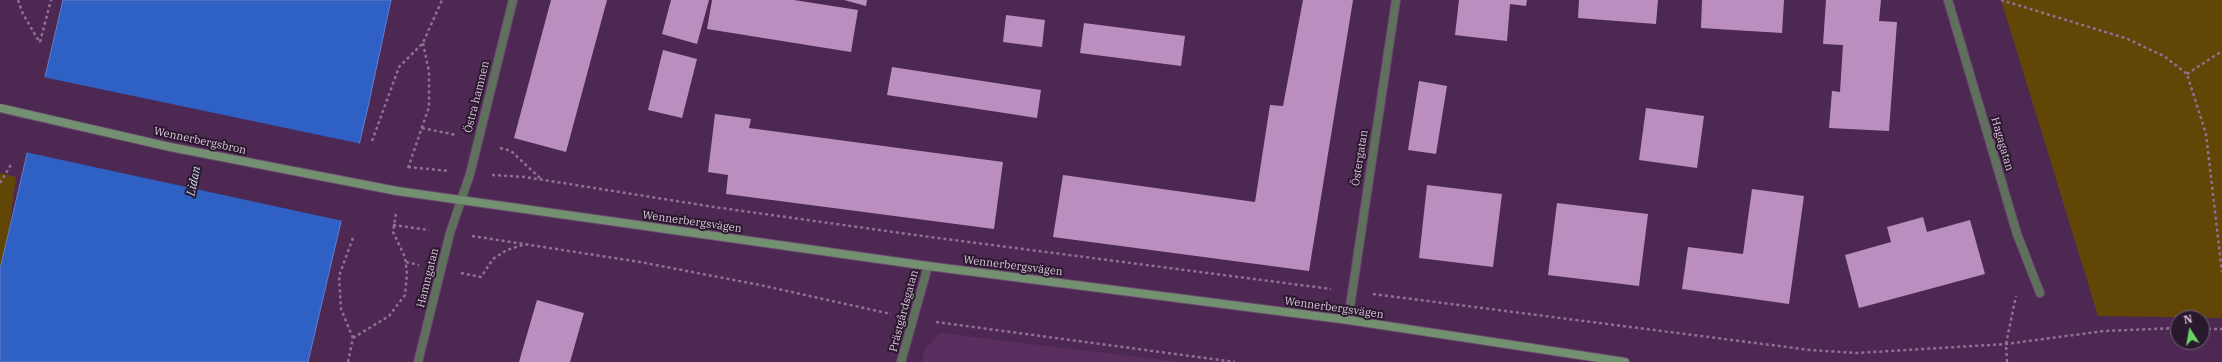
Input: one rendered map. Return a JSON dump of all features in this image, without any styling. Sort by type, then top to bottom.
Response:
[{"type":"main road","name":"Wennerbergsbron","points":[[0,108],[170,147],[397,191]]},
{"type":"main road","name":"Wennerbergsvägen","points":[[397,191],[928,266],[1348,320],[1625,362]]},
{"type":"street","name":"Östra hamnen","points":[[461,200],[470,174],[513,0]]},
{"type":"street","name":"Östergatan","points":[[1348,320],[1396,0]]},
{"type":"street","name":"Hagagatan","points":[[1948,0],[2017,234],[2040,293]]},
{"type":"street","name":"Hamngatan","points":[[418,362],[450,233],[461,200]]},
{"type":"street","name":"Prästgårdsgatan","points":[[901,362],[928,266]]},
{"type":"path","points":[[18,0],[23,14],[40,43],[51,0]]},
{"type":"path","points":[[372,141],[399,68],[423,43],[442,0]]},
{"type":"path","points":[[2001,0],[2125,38],[2164,56],[2187,74],[2206,134],[2222,272]]},
{"type":"path","points":[[408,167],[429,107],[429,72],[423,43]]},
{"type":"path","points":[[2187,74],[2222,51]]},
{"type":"path","points":[[0,183],[12,163]]},
{"type":"path","points":[[541,180],[714,207],[884,231],[1810,350],[1857,353],[2006,344],[2104,331],[2170,328]]},
{"type":"path","points":[[353,338],[389,316],[405,296],[407,274],[405,257],[393,232],[393,225]]},
{"type":"path","points":[[348,362],[353,338],[341,308],[339,276],[354,234]]},
{"type":"path","points":[[523,244],[640,262],[760,285],[913,319],[1234,362]]},
{"type":"path","points":[[2007,362],[2006,344],[2016,295],[2040,293]]},
{"type":"path","points":[[2210,328],[2222,329]]},
{"type":"shaded area","points":[[2001,0],[2222,0],[2222,318],[2210,318],[2210,310],[2170,310],[2170,317],[2098,316]]},
{"type":"shaded area","points":[[0,173],[16,177],[9,230],[0,269]]},
{"type":"shaded area","points":[[940,333],[1179,362],[922,362],[925,349]]},
{"type":"water","name":"Lidan","points":[[63,0],[391,0],[368,107],[308,362],[0,362],[0,269]]},
{"type":"pier","points":[[43,77],[362,144],[343,221],[25,152]]},
{"type":"building","points":[[551,0],[607,0],[566,152],[514,138]]},
{"type":"building","points":[[671,0],[709,0],[697,44],[662,34]]},
{"type":"building","points":[[712,0],[794,0],[858,10],[851,52],[707,29]]},
{"type":"building","points":[[844,0],[867,0],[866,6]]},
{"type":"building","points":[[1303,0],[1353,0],[1309,271],[1053,237],[1063,175],[1255,202],[1270,105],[1283,106]]},
{"type":"building","points":[[1459,0],[1527,0],[1526,6],[1510,4],[1507,41],[1455,35]]},
{"type":"building","points":[[1579,0],[1658,0],[1656,24],[1578,18]]},
{"type":"building","points":[[1702,0],[1784,0],[1782,33],[1701,28]]},
{"type":"building","points":[[1826,0],[1881,0],[1879,21],[1897,22],[1889,131],[1829,128],[1832,91],[1840,92],[1843,45],[1823,44]]},
{"type":"building","points":[[1006,15],[1045,20],[1042,47],[1003,42]]},
{"type":"building","points":[[1084,23],[1185,36],[1181,66],[1080,53]]},
{"type":"building","points":[[663,50],[697,59],[682,118],[648,110]]},
{"type":"building","points":[[892,67],[1041,90],[1037,118],[887,95]]},
{"type":"building","points":[[1419,81],[1447,86],[1436,154],[1408,150]]},
{"type":"building","points":[[1646,108],[1704,116],[1697,168],[1639,160]]},
{"type":"building","points":[[715,114],[751,119],[749,128],[1003,162],[994,229],[726,194],[728,175],[708,172]]},
{"type":"building","points":[[1427,185],[1502,194],[1493,267],[1419,258]]},
{"type":"building","points":[[1752,189],[1804,196],[1789,304],[1682,289],[1688,247],[1743,254]]},
{"type":"building","points":[[1557,203],[1648,214],[1639,286],[1548,275]]},
{"type":"building","points":[[1923,217],[1927,232],[1970,220],[1985,274],[1859,308],[1845,255],[1891,242],[1887,227]]},
{"type":"building","points":[[537,300],[584,313],[570,362],[519,362]]}]
